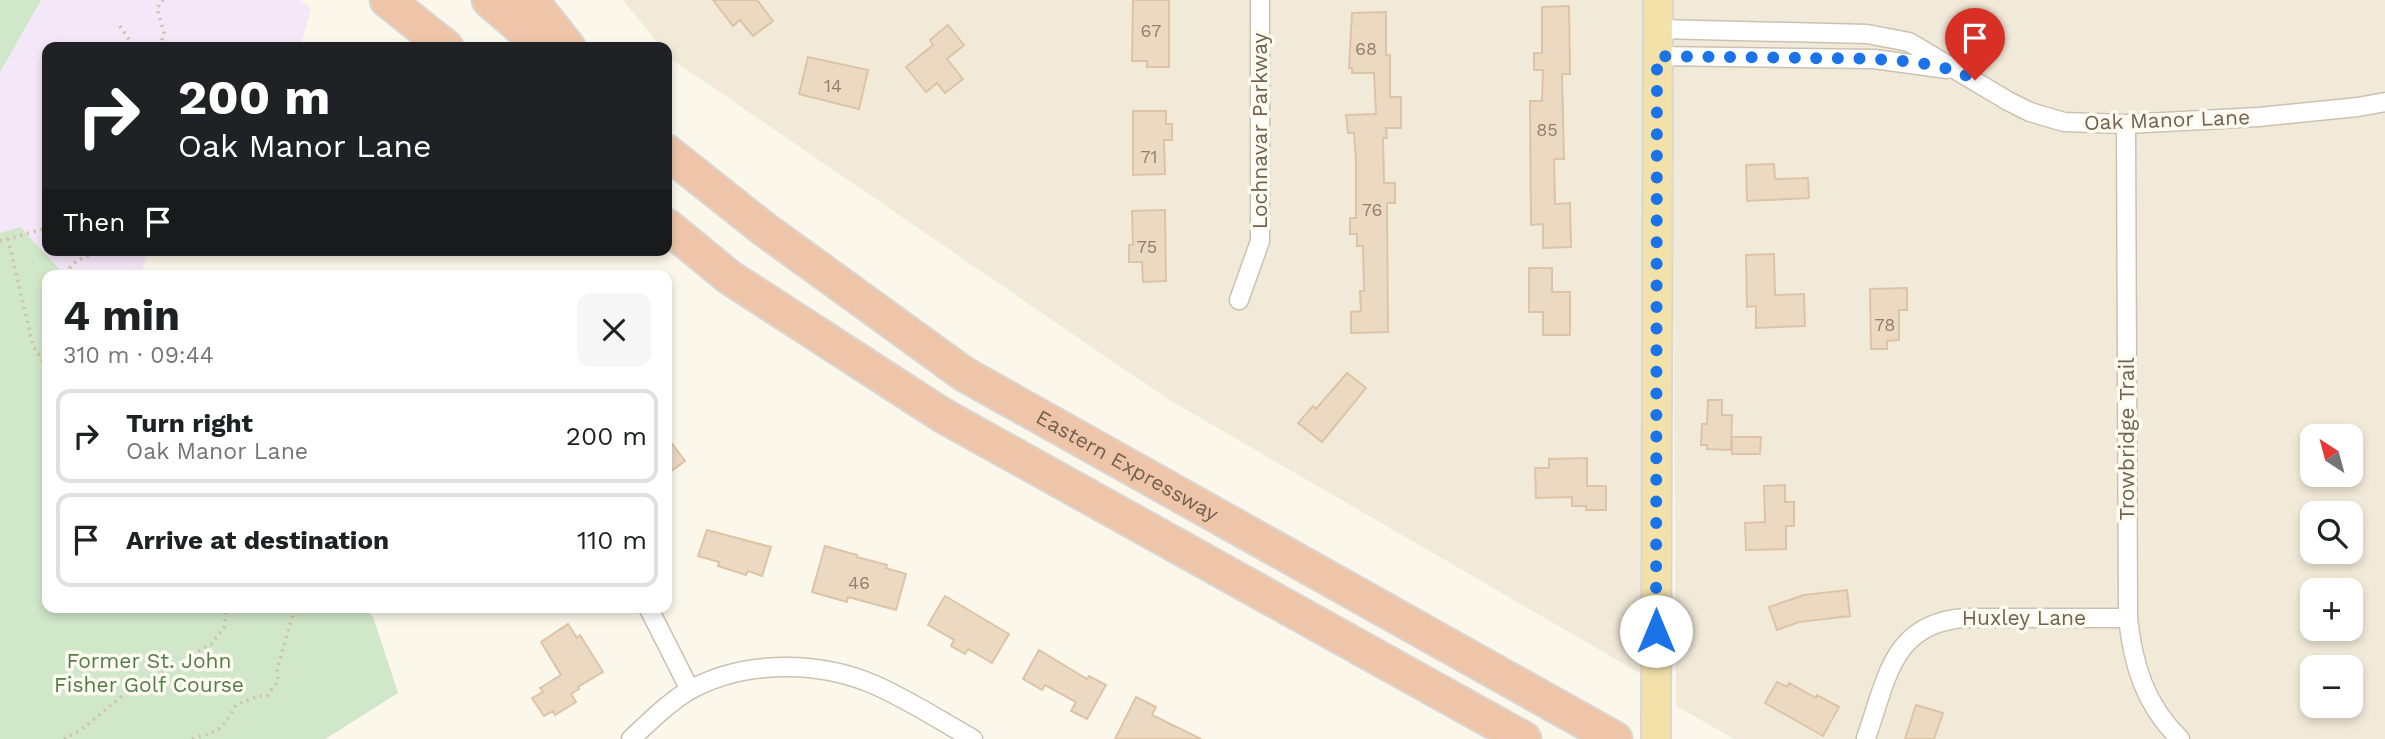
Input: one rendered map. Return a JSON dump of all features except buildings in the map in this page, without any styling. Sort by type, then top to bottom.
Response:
[{"type":"highway","points":[[387,0],[440,42]]},
{"type":"highway","points":[[413,0],[450,42]]},
{"type":"highway","points":[[489,0],[537,42]]},
{"type":"highway","points":[[531,0],[564,42]]},
{"type":"highway","name":"Eastern Expressway","points":[[672,156],[764,229],[964,374],[1615,739]]},
{"type":"highway","points":[[672,230],[729,277],[942,415],[1524,739]]},
{"type":"main road","points":[[1656,739],[1658,0]]},
{"type":"street","name":"Lochnavar Parkway","points":[[1239,300],[1260,241],[1260,0]]},
{"type":"street","name":"Oak Manor Lane","points":[[1658,42],[1867,34],[1909,42],[2030,112],[2064,122],[2126,124],[2259,117],[2385,102]]},
{"type":"street","name":"Oak Manor Lane","points":[[1658,42],[1874,59],[1960,71]]},
{"type":"street","name":"Trowbridge Trail","points":[[2126,124],[2127,618],[2135,665],[2143,687],[2154,709],[2180,739]]},
{"type":"street","points":[[651,613],[690,690]]},
{"type":"street","name":"Huxley Lane","points":[[1866,738],[1894,660],[1905,643],[1930,624],[1950,618],[2127,618]]},
{"type":"street","points":[[631,739],[654,717],[690,690],[732,674],[775,667],[818,669],[877,685],[973,739]]},
{"type":"path","points":[[161,42],[164,33],[158,8],[163,0]]},
{"type":"path","points":[[120,26],[131,42]]},
{"type":"path","points":[[0,241],[42,229]]},
{"type":"path","points":[[8,239],[33,346],[42,360]]},
{"type":"path","points":[[67,270],[72,264],[89,256]]},
{"type":"path","points":[[64,739],[82,729],[127,692],[211,644],[224,628],[226,613]]},
{"type":"path","points":[[192,739],[218,731],[227,722],[236,705],[258,696],[267,696],[278,681],[277,670],[293,613]]},
{"type":"shaded area","name":"Former St. John Fisher Golf Course","points":[[0,0],[300,0],[311,9],[301,42],[42,42],[42,256],[146,256],[142,270],[42,270],[42,613],[369,613],[373,617],[398,693],[325,739],[0,739]]},
{"type":"shaded area","points":[[623,0],[1645,0],[1643,675],[1166,398],[672,59],[672,42],[657,42]]},
{"type":"shaded area","points":[[1671,0],[2385,0],[2385,739],[1734,739],[1676,706]]},
{"type":"green space","points":[[0,0],[41,0],[0,72]]},
{"type":"green space","name":"Former St. John Fisher Golf Course","points":[[20,227],[42,250],[42,256],[47,256],[60,270],[42,270],[42,613],[369,613],[373,617],[398,693],[325,739],[0,739],[0,233]]},
{"type":"route","points":[[1656,631],[1657,56],[1874,59],[1960,71],[1975,80]]}]
